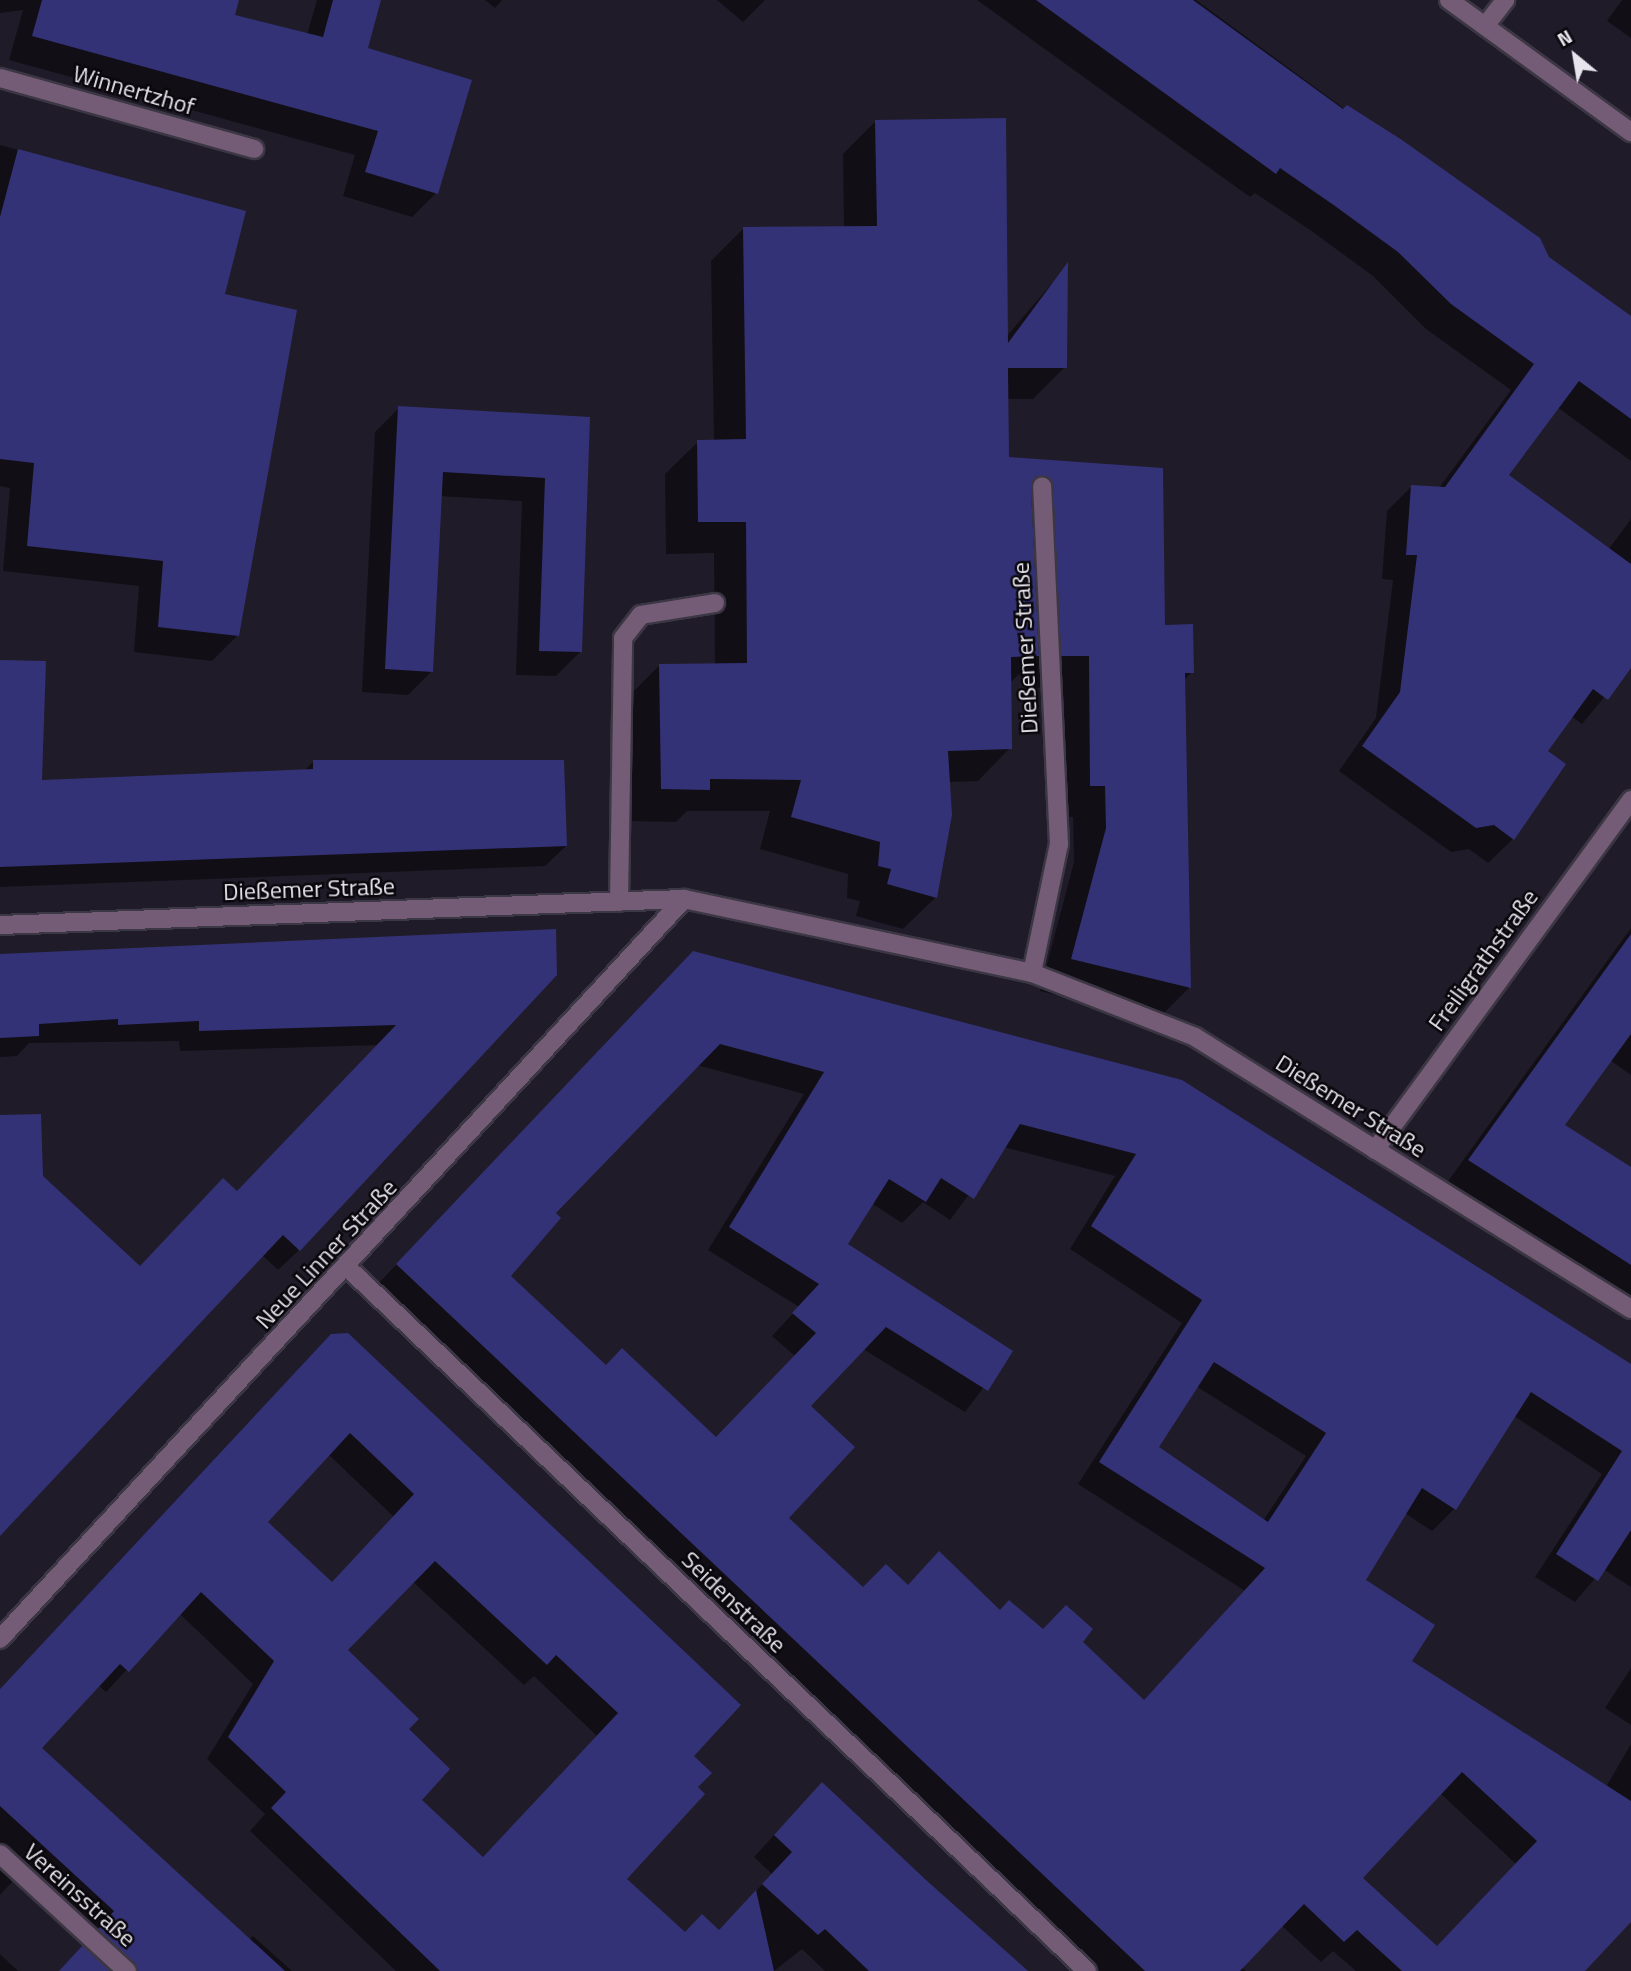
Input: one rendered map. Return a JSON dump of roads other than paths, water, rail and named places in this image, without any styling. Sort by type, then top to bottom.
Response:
[{"type":"street","points":[[1448,0],[1631,132]]},
{"type":"street","points":[[1485,26],[1504,0]]},
{"type":"street","name":"Winnertzhof","points":[[0,78],[254,149]]},
{"type":"street","name":"Dießemer Straße","points":[[1032,973],[1059,844],[1042,486]]},
{"type":"street","points":[[619,902],[623,638],[641,615],[715,603]]},
{"type":"street","name":"Freiligrathstraße","points":[[1374,1150],[1631,800]]},
{"type":"street","name":"Dießemer Straße","points":[[0,925],[684,899],[1032,973],[1195,1037],[1631,1309]]},
{"type":"street","name":"Neue Linner Straße","points":[[0,1639],[348,1268],[684,899]]},
{"type":"street","name":"Seidenstraße","points":[[348,1268],[1087,1971]]},
{"type":"street","name":"Vereinsstraße","points":[[0,1854],[127,1971]]}]
